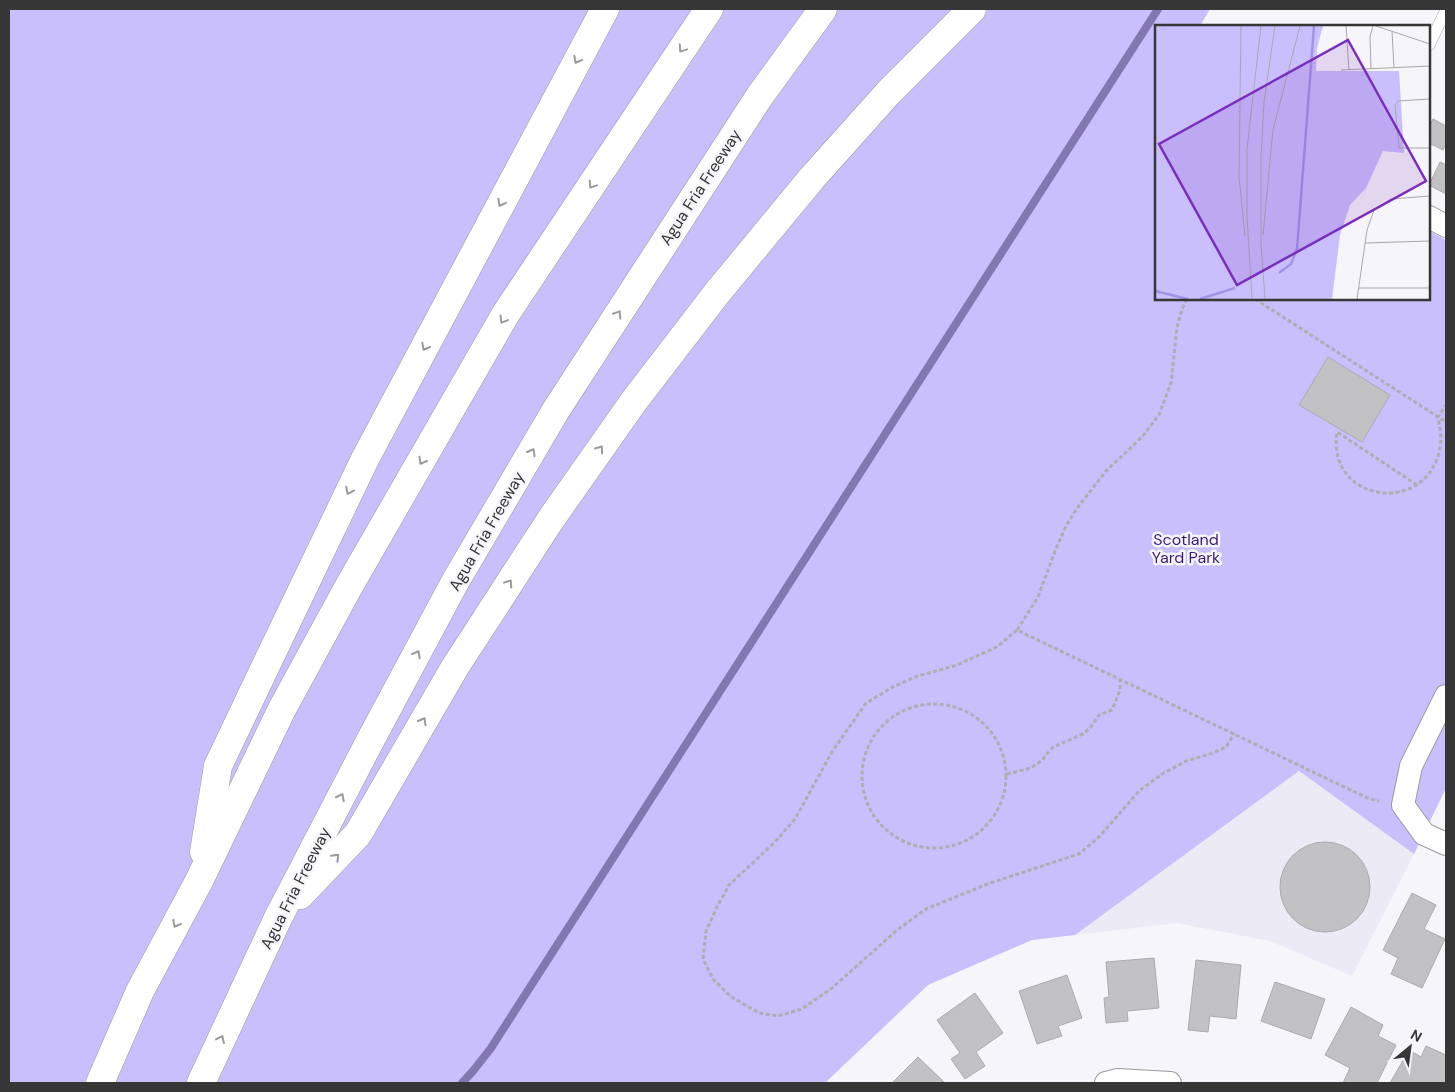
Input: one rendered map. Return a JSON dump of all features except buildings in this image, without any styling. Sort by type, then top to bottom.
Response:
[{"type":"highway","points":[[199,881],[218,766],[365,459],[605,9]]},
{"type":"highway","points":[[100,1083],[140,991],[199,881],[282,709],[349,586],[506,315],[709,9]]},
{"type":"highway","name":"Agua Fria Freeway","points":[[201,1083],[278,918],[371,739],[456,582],[556,410],[759,97],[823,9]]},
{"type":"highway","points":[[278,918],[358,834],[476,634],[552,519],[640,393],[717,293],[812,178],[889,92],[972,9]]},
{"type":"street","points":[[1430,218],[1446,226]]},
{"type":"street","points":[[1446,696],[1411,766],[1403,805],[1424,834],[1446,844]]},
{"type":"street","points":[[1112,1082],[1170,1083]]},
{"type":"lane","points":[[1430,43],[1446,10]]},
{"type":"path","points":[[1186,300],[1177,327],[1171,383],[1158,415],[1142,437],[1106,471],[1078,507],[1066,526],[1038,597],[1017,630],[997,647],[957,665],[916,677],[893,687],[866,703],[832,752],[795,819],[775,842],[729,885],[706,931],[703,959],[713,979],[730,996],[758,1013],[778,1016],[802,1009],[832,988],[896,931],[926,909],[990,883],[1080,854],[1099,837],[1138,791],[1162,774],[1186,762],[1226,747],[1234,734]]},
{"type":"path","points":[[1257,300],[1446,422]]},
{"type":"path","points":[[1417,485],[1337,432],[1335,443],[1339,464],[1352,481],[1370,491],[1389,494],[1398,493],[1417,485],[1428,475],[1438,458],[1441,434],[1438,417],[1446,405]]},
{"type":"path","points":[[1017,630],[1370,799],[1403,805]]},
{"type":"path","points":[[1007,774],[1032,768],[1053,747],[1083,734],[1099,715],[1112,710],[1120,690],[1120,680]]},
{"type":"path","points":[[936,703],[951,705],[972,713],[987,726],[998,740],[1004,752],[1007,774],[1005,792],[1000,806],[984,828],[964,843],[932,849],[917,846],[890,834],[878,822],[869,808],[861,779],[863,761],[869,743],[878,729],[904,710],[919,704],[936,703]]},
{"type":"shaded area","points":[[1299,771],[1414,854],[1352,976],[1270,941],[1177,923],[1075,935]]},
{"type":"green space","name":"Scotland Yard Park","points":[[9,9],[1210,9],[1201,25],[1155,25],[1155,300],[1430,300],[1430,232],[1446,240],[1446,788],[1414,854],[1299,771],[1075,935],[1032,940],[928,985],[825,1083],[9,1083]]},
{"type":"waterway","points":[[462,1083],[491,1048],[1158,9]]}]
